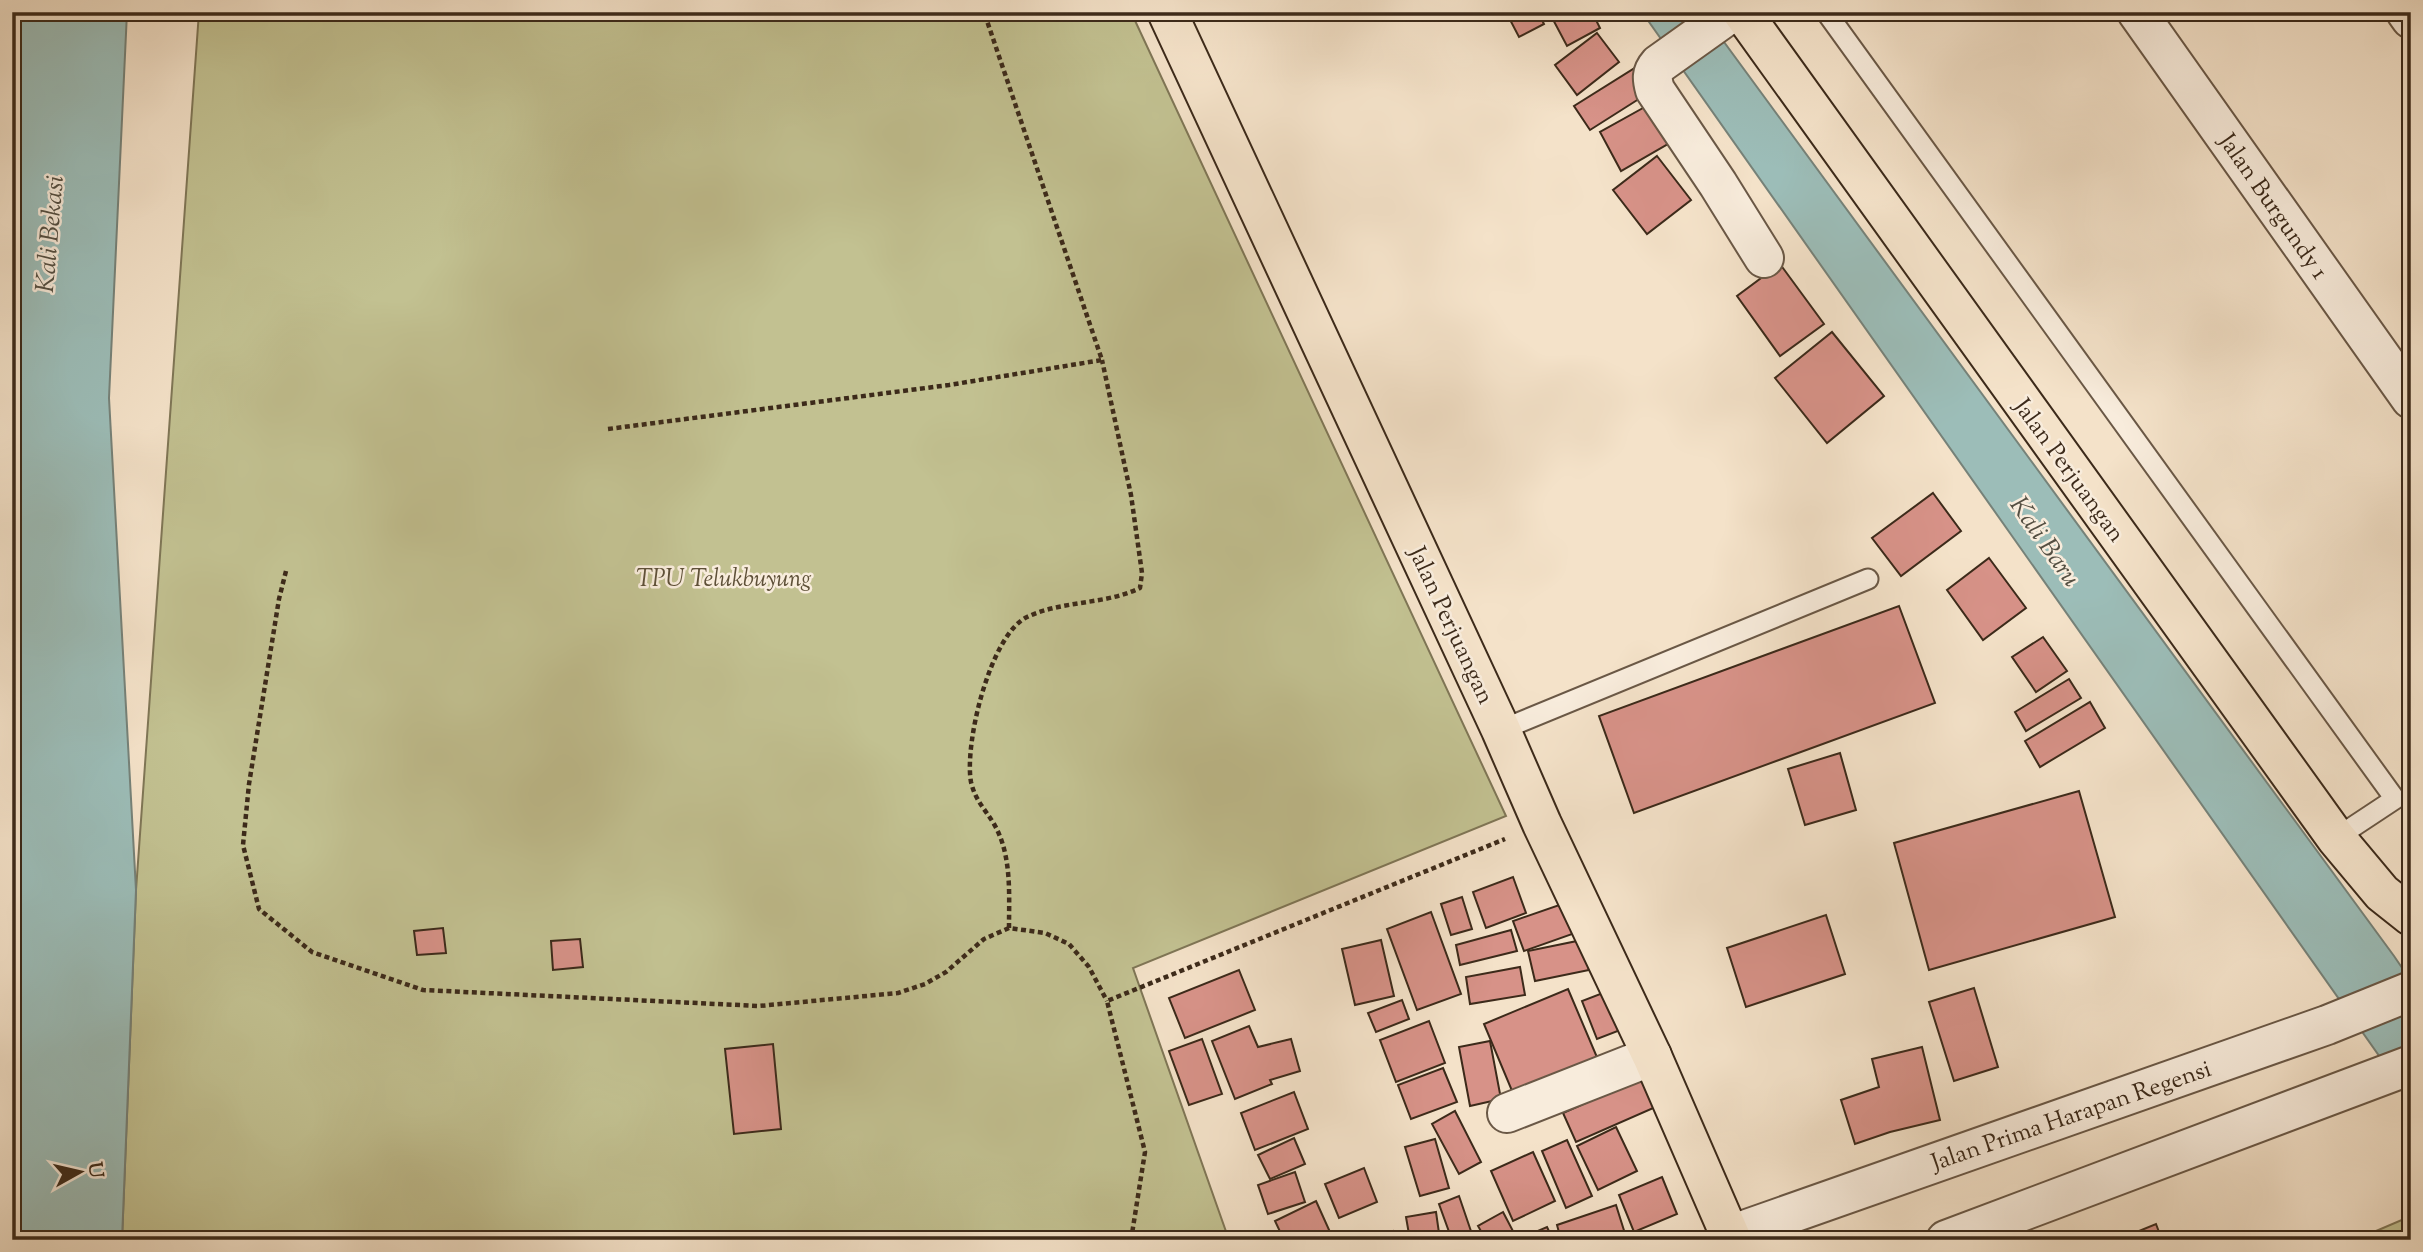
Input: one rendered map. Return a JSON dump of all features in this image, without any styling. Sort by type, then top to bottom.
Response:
[{"type":"main road","name":"Jalan Perjuangan","points":[[1167,12],[1652,1056],[1731,1238]]},
{"type":"main road","name":"Jalan Perjuangan","points":[[1732,15],[2336,838],[2382,893],[2411,916]]},
{"type":"street","name":"Jalan Burgundy 1","points":[[2137,12],[2411,399]]},
{"type":"street","points":[[2406,12],[2411,19]]},
{"type":"street","points":[[1732,15],[1658,64],[1652,71],[1655,90],[1764,258]]},
{"type":"street","name":"Jalan Prima Harapan Regensi","points":[[1731,1238],[2327,1025],[2411,992]]},
{"type":"street","points":[[1507,1114],[1652,1056]]},
{"type":"street","points":[[1946,1240],[2411,1065]]},
{"type":"lane","points":[[1826,12],[2395,799],[2336,838]]},
{"type":"lane","points":[[1501,730],[1868,579]]},
{"type":"path","points":[[984,12],[1102,360],[1131,495],[1142,573],[1140,588],[1125,595],[1059,607],[1027,617],[1008,631],[986,679],[974,732],[971,780],[978,804],[994,824],[1005,850],[1009,928]]},
{"type":"path","points":[[608,429],[948,385],[1102,360]]},
{"type":"path","points":[[286,571],[249,783],[243,845],[260,909],[312,952],[424,990],[759,1006],[898,993],[926,984],[946,972],[984,939],[1009,928],[1045,933],[1069,944],[1089,967],[1107,1001],[1145,1152],[1131,1240]]},
{"type":"path","points":[[1107,1001],[1542,824]]},
{"type":"green space","name":"TPU Telukbuyung","points":[[199,12],[1131,12],[1506,816],[1133,968],[1229,1240],[122,1240],[136,890]]},
{"type":"green space","points":[[2411,1216],[2411,1240],[2355,1240]]},
{"type":"water","name":"Kali Bekasi","points":[[12,12],[127,12],[109,398],[136,890],[122,1240],[12,1240]]},
{"type":"water","name":"Kali Baru","points":[[1642,12],[1702,12],[2394,956],[2411,981],[2411,1101]]},
{"type":"building","points":[[1506,12],[1538,12],[1544,24],[1519,37]]},
{"type":"building","points":[[1549,12],[1592,12],[1600,28],[1567,46]]},
{"type":"building","points":[[1597,33],[1619,62],[1577,95],[1555,65]]},
{"type":"building","points":[[1638,66],[1653,90],[1590,130],[1574,106]]},
{"type":"building","points":[[1652,103],[1673,141],[1621,171],[1600,132]]},
{"type":"building","points":[[1657,156],[1691,200],[1647,234],[1613,190]]},
{"type":"building","points":[[1780,264],[1824,324],[1780,356],[1737,296]]},
{"type":"building","points":[[1832,332],[1884,396],[1827,443],[1775,378]]},
{"type":"building","points":[[1933,493],[1961,531],[1901,576],[1872,538]]},
{"type":"building","points":[[1989,558],[2026,608],[1983,640],[1947,590]]},
{"type":"building","points":[[1899,606],[1935,703],[1634,813],[1599,716]]},
{"type":"building","points":[[2043,637],[2067,671],[2036,692],[2012,657]]},
{"type":"building","points":[[2069,679],[2081,698],[2026,731],[2015,712]]},
{"type":"building","points":[[2090,702],[2105,728],[2040,767],[2025,741]]},
{"type":"building","points":[[1840,753],[1856,810],[1805,825],[1788,769]]},
{"type":"building","points":[[2079,791],[2115,917],[1929,970],[1894,843]]},
{"type":"building","points":[[1513,877],[1526,913],[1486,928],[1473,892]]},
{"type":"building","points":[[1462,897],[1472,929],[1451,935],[1441,904]]},
{"type":"building","points":[[1568,902],[1578,932],[1524,951],[1513,921]]},
{"type":"building","points":[[1431,912],[1461,994],[1417,1010],[1387,929]]},
{"type":"building","points":[[1826,915],[1845,974],[1746,1007],[1727,948]]},
{"type":"building","points":[[443,928],[446,953],[417,955],[414,931]]},
{"type":"building","points":[[1511,930],[1517,951],[1460,965],[1456,945]]},
{"type":"building","points":[[580,939],[583,967],[553,970],[551,941]]},
{"type":"building","points":[[1381,940],[1394,996],[1355,1005],[1342,949]]},
{"type":"building","points":[[1582,940],[1589,970],[1535,981],[1528,951]]},
{"type":"building","points":[[1520,967],[1525,995],[1470,1004],[1466,977]]},
{"type":"building","points":[[1239,970],[1255,1010],[1185,1038],[1169,998]]},
{"type":"building","points":[[1974,988],[1998,1067],[1954,1081],[1929,1002]]},
{"type":"building","points":[[1568,989],[1599,1062],[1515,1098],[1484,1024]]},
{"type":"building","points":[[1608,991],[1623,1029],[1597,1039],[1582,1001]]},
{"type":"building","points":[[1402,1000],[1409,1019],[1376,1032],[1368,1013]]},
{"type":"building","points":[[1429,1021],[1445,1063],[1396,1082],[1380,1040]]},
{"type":"building","points":[[1249,1026],[1258,1047],[1291,1039],[1300,1071],[1270,1080],[1272,1084],[1235,1099],[1212,1041]]},
{"type":"building","points":[[1202,1039],[1222,1094],[1189,1105],[1169,1051]]},
{"type":"building","points":[[1490,1041],[1501,1099],[1470,1106],[1459,1047]]},
{"type":"building","points":[[773,1044],[781,1129],[734,1134],[725,1049]]},
{"type":"building","points":[[1922,1047],[1940,1120],[1855,1144],[1841,1100],[1879,1087],[1872,1059]]},
{"type":"building","points":[[1443,1068],[1457,1102],[1411,1119],[1398,1085]]},
{"type":"building","points":[[1653,1073],[1667,1102],[1576,1142],[1563,1113]]},
{"type":"building","points":[[1294,1092],[1308,1129],[1255,1150],[1241,1113]]},
{"type":"building","points":[[1455,1111],[1481,1162],[1459,1174],[1432,1124]]},
{"type":"building","points":[[1616,1127],[1637,1171],[1598,1190],[1577,1146]]},
{"type":"building","points":[[1294,1138],[1305,1164],[1270,1179],[1258,1155]]},
{"type":"building","points":[[1435,1139],[1449,1188],[1420,1196],[1405,1147]]},
{"type":"building","points":[[1567,1140],[1592,1196],[1566,1208],[1542,1151]]},
{"type":"building","points":[[1533,1152],[1555,1201],[1513,1221],[1491,1171]]},
{"type":"building","points":[[1364,1168],[1377,1202],[1339,1218],[1325,1184]]},
{"type":"building","points":[[1295,1172],[1305,1202],[1268,1214],[1258,1185]]},
{"type":"building","points":[[1662,1177],[1677,1214],[1634,1232],[1619,1195]]},
{"type":"building","points":[[1459,1196],[1474,1240],[1452,1240],[1439,1204]]},
{"type":"building","points":[[1316,1201],[1330,1232],[1313,1240],[1284,1240],[1275,1221]]},
{"type":"building","points":[[1616,1205],[1627,1240],[1561,1240],[1557,1225]]},
{"type":"building","points":[[1436,1212],[1440,1240],[1410,1240],[1406,1217]]},
{"type":"building","points":[[1503,1212],[1514,1233],[1501,1240],[1486,1240],[1478,1226]]},
{"type":"building","points":[[2156,1224],[2162,1240],[2117,1240]]},
{"type":"building","points":[[1547,1227],[1553,1240],[1519,1239]]},
{"type":"building","points":[[1393,1231],[1396,1240],[1366,1240]]}]
